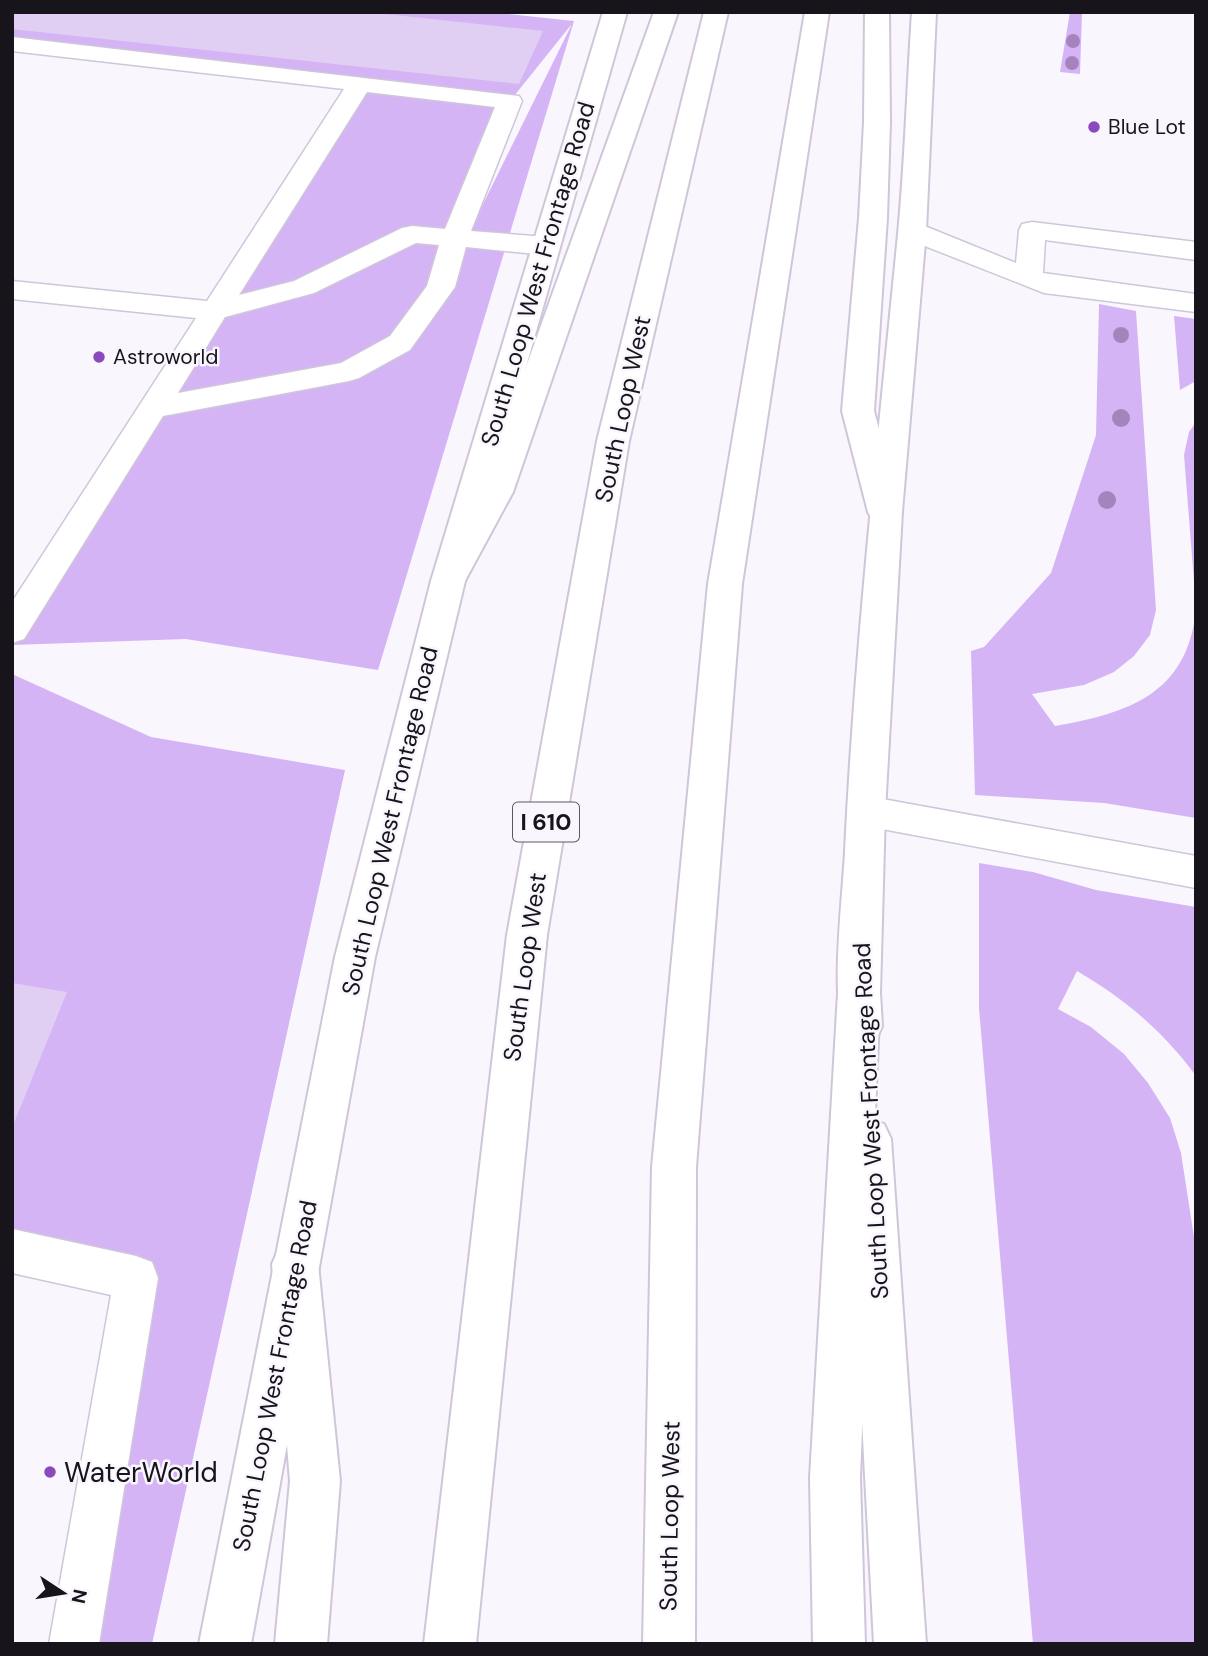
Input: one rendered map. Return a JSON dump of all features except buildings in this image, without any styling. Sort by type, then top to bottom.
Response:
[{"type":"main road","name":"South Loop West Frontage Road","points":[[225,1644],[355,957],[448,581],[615,12]]},
{"type":"main road","points":[[448,581],[496,492],[666,12]]},
{"type":"main road","name":"South Loop West","points":[[450,1644],[527,935],[613,441],[716,12]]},
{"type":"main road","name":"South Loop West","points":[[668,1644],[674,1167],[725,583],[817,12]]},
{"type":"main road","points":[[877,12],[877,122],[873,218],[858,411],[886,512]]},
{"type":"main road","name":"South Loop West Frontage Road","points":[[901,1644],[859,993],[866,811],[886,512],[912,231],[924,12]]},
{"type":"main road","points":[[839,1644],[835,1478],[859,993]]},
{"type":"main road","points":[[295,1264],[315,1480],[301,1644]]},
{"type":"lane","points":[[12,44],[510,101],[455,238],[441,287],[400,343],[349,371],[153,408]]},
{"type":"lane","points":[[12,630],[360,84]]},
{"type":"lane","points":[[1029,278],[1032,230],[1196,251]]},
{"type":"lane","points":[[912,231],[1044,284],[1196,303]]},
{"type":"lane","points":[[12,290],[215,311],[304,287],[412,234],[546,246]]},
{"type":"lane","points":[[866,811],[1196,872]]},
{"type":"lane","points":[[12,1251],[136,1278],[74,1644]]},
{"type":"shaded area","points":[[12,12],[488,12],[574,21],[378,670],[186,639],[12,645],[12,630],[360,84],[12,44]],"holes":[[[571,26],[444,283],[510,101]],[[401,239],[304,287],[224,307]]]},
{"type":"shaded area","points":[[12,12],[367,12],[543,31],[519,84],[12,29]]},
{"type":"shaded area","points":[[1070,12],[1082,12],[1080,74],[1060,72]]},
{"type":"shaded area","points":[[1099,304],[1136,311],[1156,610],[1150,635],[1134,656],[1114,672],[1084,685],[1032,694],[1055,726],[1082,721],[1130,706],[1150,695],[1167,680],[1181,662],[1190,639],[1196,610],[1196,818],[1104,803],[975,795],[971,651],[984,647],[1051,573],[1096,435]]},
{"type":"shaded area","points":[[1174,316],[1196,319],[1196,381],[1180,390]]},
{"type":"shaded area","points":[[1196,422],[1196,607],[1184,455],[1189,432]]},
{"type":"shaded area","points":[[12,674],[151,737],[345,770],[152,1644],[74,1644],[136,1278],[12,1251]]},
{"type":"shaded area","points":[[979,863],[1033,872],[1096,890],[1196,907],[1196,1076],[1157,1030],[1111,993],[1077,971],[1058,1009],[1091,1027],[1124,1054],[1148,1083],[1170,1118],[1181,1153],[1196,1250],[1196,1644],[1033,1644],[979,1008]]},
{"type":"shaded area","points":[[12,983],[67,992],[12,1128]]},
{"type":"place","name":"Blue Lot","points":[[1094,127]]},
{"type":"place","name":"Astroworld","points":[[99,357]]},
{"type":"place","name":"WaterWorld","points":[[50,1472]]}]
